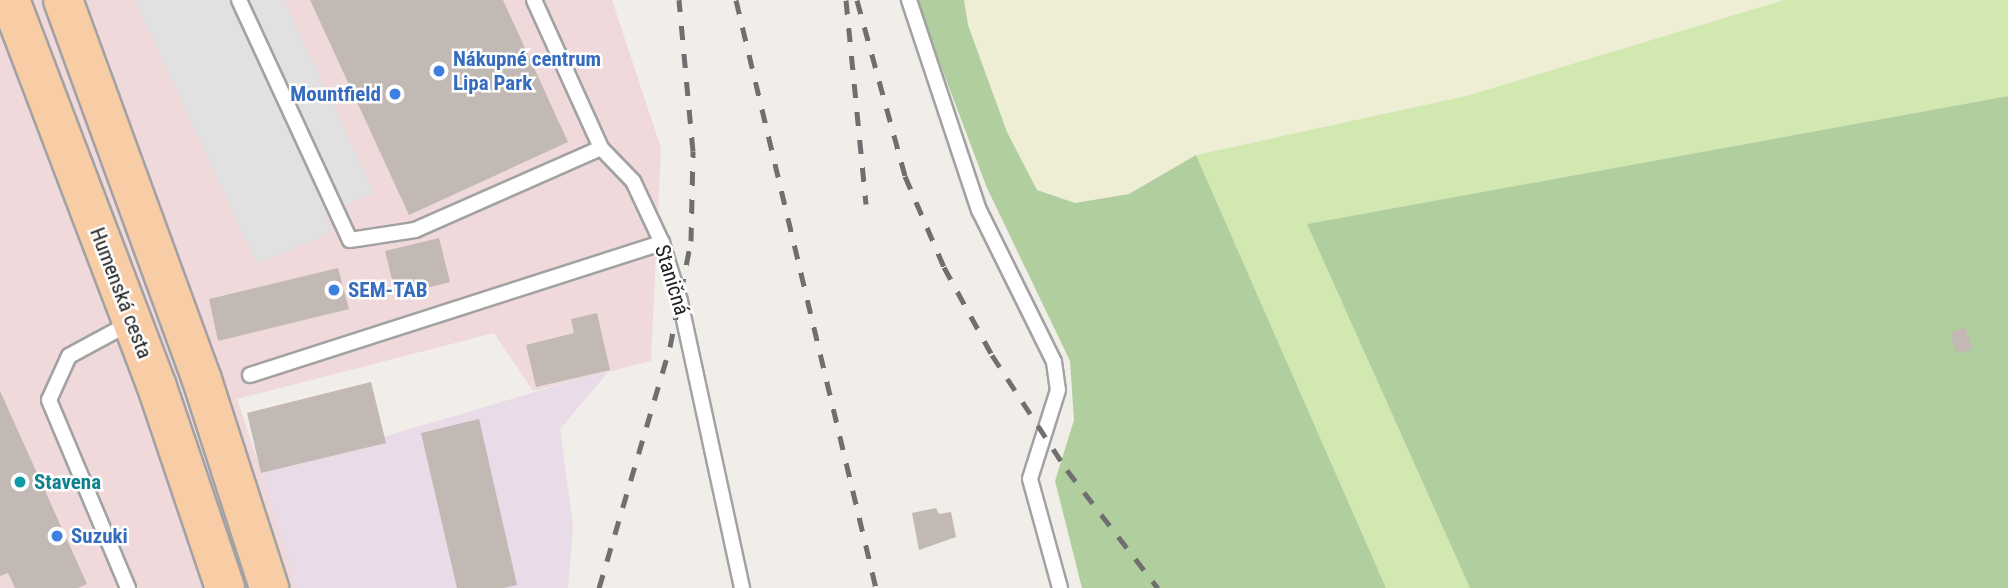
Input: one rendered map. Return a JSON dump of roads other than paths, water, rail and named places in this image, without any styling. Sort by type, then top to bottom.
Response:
[{"type":"main road","name":"Humenská cesta","points":[[10,0],[132,322],[225,588]]},
{"type":"main road","name":"Humenská cesta","points":[[64,1],[202,380],[268,588]]},
{"type":"lane","points":[[239,0],[350,240],[415,230],[601,148]]},
{"type":"lane","name":"Staničná","points":[[534,0],[601,148],[633,181],[662,243],[680,301],[742,588]]},
{"type":"lane","points":[[909,0],[979,211],[1054,362],[1058,390],[1030,479],[1060,588]]},
{"type":"lane","points":[[250,375],[662,243]]},
{"type":"lane","points":[[128,588],[49,400],[69,356],[132,322]]},
{"type":"railway","points":[[599,588],[670,347],[691,241],[693,151],[679,0]]},
{"type":"railway","points":[[736,0],[876,588]]},
{"type":"railway","points":[[846,0],[866,204]]},
{"type":"railway","points":[[857,0],[905,176],[944,267],[992,355],[1067,470],[1158,588]]},
{"type":"place","name":"Nákupné centrum Lipa Park","points":[[439,71]]},
{"type":"place","name":"Mountfield","points":[[395,94]]},
{"type":"place","name":"SEM-TAB","points":[[334,290]]},
{"type":"place","name":"Stavena","points":[[20,482]]},
{"type":"place","name":"Suzuki","points":[[57,536]]}]
